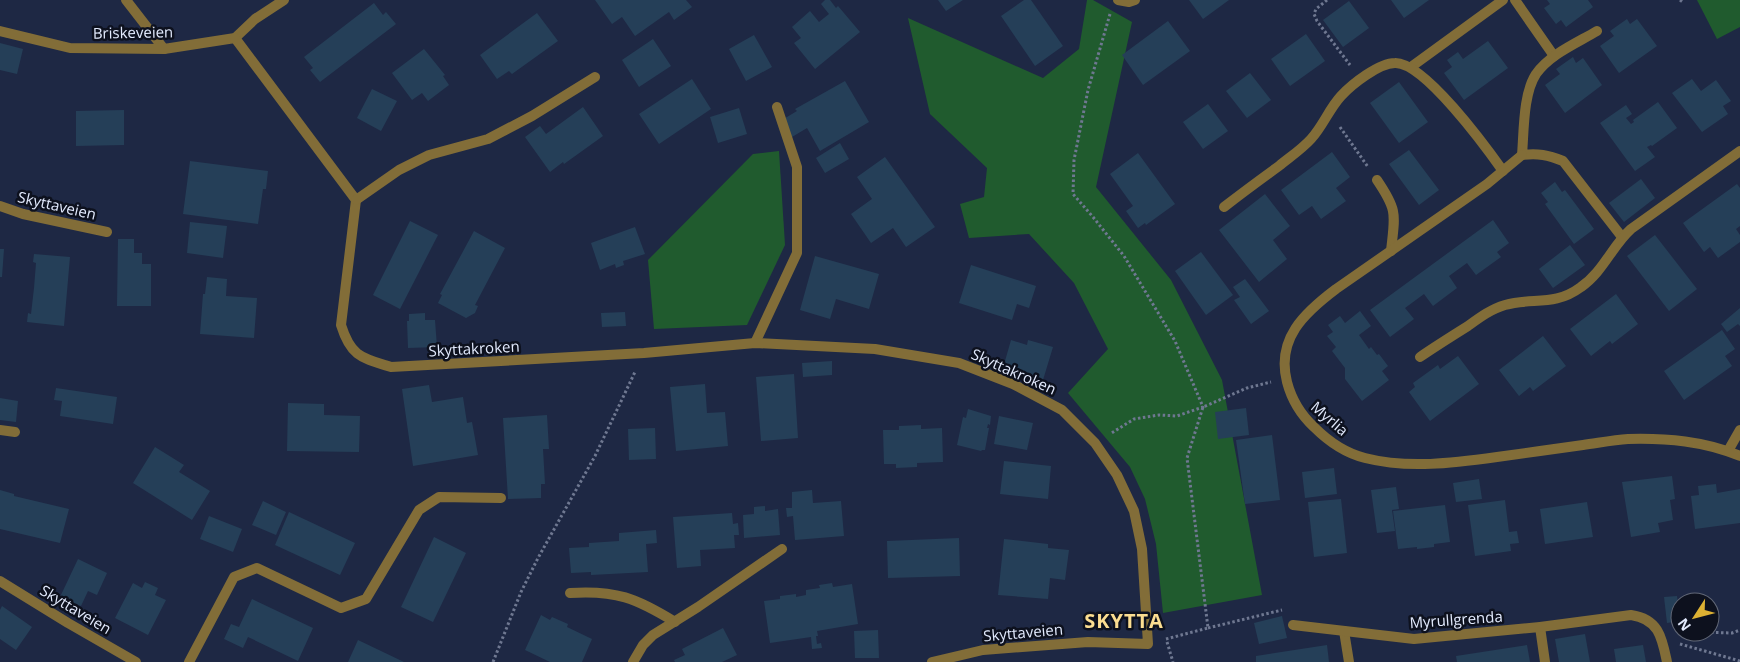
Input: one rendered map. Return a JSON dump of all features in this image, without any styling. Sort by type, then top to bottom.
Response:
[{"type":"street","points":[[126,0],[164,49]]},
{"type":"street","points":[[284,0],[255,19],[235,38],[356,200],[399,170],[429,155],[488,139],[532,116],[595,78]]},
{"type":"street","points":[[1118,0],[1129,2],[1135,0]]},
{"type":"street","points":[[1412,67],[1503,0]]},
{"type":"street","points":[[1515,0],[1554,56]]},
{"type":"street","name":"Briskeveien","points":[[0,31],[70,48],[164,49],[235,38]]},
{"type":"street","points":[[1597,31],[1554,56],[1542,67],[1532,81],[1526,108],[1522,155],[1538,153],[1550,155],[1563,161],[1622,237]]},
{"type":"street","points":[[1224,207],[1302,148],[1312,138],[1341,96],[1361,79],[1394,62],[1412,67],[1432,85],[1464,120],[1503,170]]},
{"type":"street","points":[[755,343],[797,253],[797,167],[778,107]]},
{"type":"street","points":[[1420,357],[1480,318],[1504,305],[1550,301],[1577,290],[1602,266],[1622,237],[1645,218],[1740,151]]},
{"type":"street","name":"Myrlia","points":[[1522,155],[1487,184],[1322,300],[1302,319],[1288,341],[1284,365],[1294,402],[1301,414],[1333,444],[1347,452],[1364,458],[1382,461],[1429,464],[1464,461],[1626,440],[1682,440],[1704,444],[1740,456]]},
{"type":"street","points":[[1376,180],[1393,206],[1391,250]]},
{"type":"street","name":"Skyttakroken","points":[[356,200],[341,325],[347,343],[364,359],[391,368],[644,353],[755,343],[875,349],[959,363],[1013,384],[1062,410],[1095,443],[1117,475],[1134,511],[1142,549],[1148,644]]},
{"type":"street","name":"Skyttaveien","points":[[0,206],[23,214],[107,232]]},
{"type":"street","points":[[0,430],[15,432]]},
{"type":"street","points":[[1728,451],[1740,430]]},
{"type":"street","points":[[189,662],[234,577],[257,568],[340,608],[366,599],[419,510],[439,497],[501,498]]},
{"type":"street","points":[[633,662],[643,645],[653,635],[782,549]]},
{"type":"street","name":"Skyttaveien","points":[[0,581],[136,662]]},
{"type":"street","points":[[570,592],[592,591],[628,597],[646,604],[674,622]]},
{"type":"street","name":"Myrullgrenda","points":[[1293,625],[1414,640],[1540,627],[1631,615],[1649,620],[1655,626],[1664,644],[1667,662]]},
{"type":"street","points":[[1540,627],[1545,662]]},
{"type":"street","points":[[1344,631],[1349,662]]},
{"type":"street","name":"Skyttaveien","points":[[932,662],[983,650],[1088,642],[1148,644]]},
{"type":"path","points":[[1327,0],[1316,9],[1314,14],[1317,21],[1361,79]]},
{"type":"path","points":[[1112,9],[1088,90],[1074,160],[1073,194],[1124,256],[1175,342],[1203,407],[1187,458],[1208,628]]},
{"type":"path","points":[[1328,114],[1341,129],[1376,180]]},
{"type":"path","points":[[493,662],[521,592],[595,456],[644,353]]},
{"type":"path","points":[[1095,443],[1134,419],[1159,415],[1177,416],[1247,388],[1286,378]]},
{"type":"path","points":[[1148,644],[1286,609],[1293,625]]},
{"type":"path","points":[[1720,633],[1732,633],[1740,630]]},
{"type":"path","points":[[1166,639],[1173,662]]},
{"type":"path","points":[[1664,644],[1682,644],[1740,661]]},
{"type":"green space","points":[[1087,0],[1093,0],[1132,22],[1096,187],[1171,280],[1222,380],[1262,595],[1163,613],[1156,544],[1145,499],[1130,467],[1068,393],[1108,349],[1074,283],[1029,234],[969,238],[960,204],[984,197],[987,168],[930,114],[908,18],[1043,78],[1079,49]]},
{"type":"green space","points":[[1697,0],[1740,0],[1740,27],[1717,39]]},
{"type":"green space","points":[[779,151],[785,245],[747,325],[654,329],[648,260],[753,154]]},
{"type":"building","points":[[595,0],[686,0],[692,7],[674,20],[669,12],[635,36],[622,17],[612,24]]},
{"type":"building","points":[[825,0],[830,0],[836,8],[838,6],[860,32],[815,69],[794,43],[801,38],[792,27],[810,11],[819,22],[829,14],[821,4]]},
{"type":"building","points":[[938,0],[963,0],[946,11]]},
{"type":"building","points":[[1024,0],[1031,0],[1063,46],[1035,66],[1001,16]]},
{"type":"building","points":[[1189,0],[1229,0],[1203,19]]},
{"type":"building","points":[[1391,0],[1429,0],[1404,18]]},
{"type":"building","points":[[1547,0],[1588,0],[1593,7],[1566,27],[1561,20],[1556,24],[1544,8],[1550,4]]},
{"type":"building","points":[[1349,1],[1369,28],[1343,47],[1323,20]]},
{"type":"building","points":[[374,3],[383,15],[386,12],[396,24],[320,82],[310,70],[313,68],[304,57]]},
{"type":"building","points":[[537,13],[558,41],[512,74],[509,71],[497,79],[480,55]]},
{"type":"building","points":[[1627,19],[1630,24],[1637,19],[1657,46],[1619,73],[1600,46],[1614,36],[1610,31]]},
{"type":"building","points":[[1168,21],[1190,51],[1143,85],[1122,55]]},
{"type":"building","points":[[1306,34],[1325,61],[1290,86],[1271,59]]},
{"type":"building","points":[[754,35],[772,67],[746,81],[729,49]]},
{"type":"building","points":[[653,39],[671,66],[639,87],[622,60]]},
{"type":"building","points":[[1488,41],[1508,68],[1464,100],[1444,73],[1452,67],[1447,60],[1458,52],[1463,59]]},
{"type":"building","points":[[0,43],[23,49],[17,74],[0,70]]},
{"type":"building","points":[[424,49],[445,75],[443,76],[449,85],[428,101],[422,93],[412,100],[392,73]]},
{"type":"building","points":[[1573,57],[1576,63],[1583,58],[1602,85],[1565,113],[1545,85],[1560,74],[1556,69]]},
{"type":"building","points":[[1250,73],[1271,100],[1247,118],[1226,91]]},
{"type":"building","points":[[692,79],[711,109],[659,144],[639,114]]},
{"type":"building","points":[[1692,79],[1701,91],[1716,80],[1731,101],[1723,106],[1728,114],[1702,132],[1672,93]]},
{"type":"building","points":[[845,81],[869,122],[820,151],[807,128],[792,137],[782,120],[797,111],[795,109]]},
{"type":"building","points":[[1399,82],[1428,122],[1399,143],[1370,103]]},
{"type":"building","points":[[372,89],[397,101],[381,131],[357,118]]},
{"type":"building","points":[[1658,102],[1677,128],[1652,146],[1647,147],[1655,157],[1635,171],[1600,123],[1626,105],[1632,114],[1626,118],[1631,124],[1634,122],[1633,120]]},
{"type":"building","points":[[1208,104],[1228,131],[1203,149],[1183,122]]},
{"type":"building","points":[[583,107],[603,136],[550,172],[525,137],[540,126],[546,134]]},
{"type":"building","points":[[739,108],[747,134],[718,143],[710,117]]},
{"type":"building","points":[[124,110],[124,145],[76,146],[76,111]]},
{"type":"building","points":[[840,143],[849,159],[825,173],[816,158]]},
{"type":"building","points":[[1409,150],[1439,190],[1419,205],[1389,164]]},
{"type":"building","points":[[1332,152],[1350,177],[1336,188],[1346,201],[1321,219],[1312,206],[1299,215],[1281,190]]},
{"type":"building","points":[[1138,153],[1175,204],[1146,225],[1145,223],[1138,228],[1126,211],[1133,206],[1110,174]]},
{"type":"building","points":[[885,157],[935,227],[906,247],[893,228],[871,243],[851,214],[872,199],[857,177]]},
{"type":"building","points":[[190,161],[268,171],[266,189],[263,189],[258,224],[183,214]]},
{"type":"building","points":[[1641,179],[1655,198],[1624,222],[1609,203]]},
{"type":"building","points":[[1555,182],[1562,192],[1565,190],[1594,229],[1574,244],[1545,204],[1548,202],[1541,193]]},
{"type":"building","points":[[1737,184],[1740,188],[1740,226],[1736,229],[1740,235],[1740,242],[1718,258],[1710,247],[1704,252],[1683,223]]},
{"type":"building","points":[[1265,194],[1290,226],[1273,240],[1287,259],[1259,282],[1219,230]]},
{"type":"building","points":[[1493,220],[1509,243],[1497,252],[1501,257],[1476,275],[1467,263],[1449,276],[1457,288],[1433,306],[1424,294],[1405,308],[1414,319],[1390,337],[1370,310]]},
{"type":"building","points":[[410,221],[438,235],[400,309],[373,295]]},
{"type":"building","points":[[190,222],[227,226],[223,258],[187,253]]},
{"type":"building","points":[[635,227],[645,254],[623,261],[624,265],[616,268],[615,264],[600,270],[591,243]]},
{"type":"building","points":[[474,231],[505,248],[475,305],[478,306],[475,313],[466,318],[438,303],[442,295],[440,294]]},
{"type":"building","points":[[1655,235],[1697,289],[1669,311],[1627,256]]},
{"type":"building","points":[[118,239],[134,239],[134,253],[142,253],[142,264],[151,264],[151,306],[117,306]]},
{"type":"building","points":[[1570,245],[1585,265],[1553,288],[1539,269]]},
{"type":"building","points":[[0,249],[4,249],[2,277],[0,277]]},
{"type":"building","points":[[1201,252],[1233,295],[1206,315],[1175,271]]},
{"type":"building","points":[[34,254],[70,257],[64,326],[27,322],[28,313],[31,314],[34,288],[36,263],[33,262]]},
{"type":"building","points":[[815,256],[879,274],[869,309],[836,299],[830,319],[800,310]]},
{"type":"building","points":[[971,265],[1036,286],[1029,308],[1017,304],[1012,320],[959,303]]},
{"type":"building","points":[[207,277],[227,279],[226,296],[257,298],[254,338],[200,334],[203,294],[205,294]]},
{"type":"building","points":[[1245,279],[1269,311],[1251,324],[1234,300],[1240,297],[1233,287]]},
{"type":"building","points":[[1616,294],[1638,324],[1612,344],[1610,341],[1591,356],[1570,329]]},
{"type":"building","points":[[1740,308],[1740,326],[1738,324],[1727,332],[1721,324]]},
{"type":"building","points":[[1360,311],[1371,326],[1359,335],[1369,349],[1371,347],[1377,355],[1379,354],[1388,366],[1382,371],[1389,380],[1362,401],[1345,379],[1345,368],[1332,351],[1336,347],[1327,336],[1333,332],[1328,325],[1340,316],[1345,323]]},
{"type":"building","points":[[625,312],[626,326],[602,327],[601,313]]},
{"type":"building","points":[[425,313],[425,320],[435,320],[437,347],[408,348],[407,321],[409,321],[409,314]]},
{"type":"building","points":[[1722,330],[1735,349],[1725,356],[1732,366],[1684,400],[1664,371]]},
{"type":"building","points":[[1543,336],[1566,366],[1533,391],[1530,387],[1519,396],[1499,370]]},
{"type":"building","points":[[1011,340],[1027,345],[1028,340],[1053,347],[1043,380],[1003,368]]},
{"type":"building","points":[[1458,356],[1479,384],[1430,421],[1409,392],[1415,387],[1413,383],[1438,365],[1440,369]]},
{"type":"building","points":[[832,361],[832,375],[803,377],[802,363]]},
{"type":"building","points":[[794,374],[798,438],[761,441],[756,377]]},
{"type":"building","points":[[705,384],[707,413],[725,412],[728,446],[676,451],[670,387]]},
{"type":"building","points":[[429,385],[432,402],[463,397],[467,423],[472,422],[478,455],[413,466],[402,389]]},
{"type":"building","points":[[56,388],[117,397],[113,424],[60,416],[62,401],[54,400]]},
{"type":"building","points":[[0,398],[18,401],[16,422],[0,420]]},
{"type":"building","points":[[288,403],[324,404],[324,415],[360,416],[359,452],[287,451]]},
{"type":"building","points":[[1246,408],[1249,435],[1218,439],[1215,412]]},
{"type":"building","points":[[968,409],[991,416],[990,425],[988,424],[987,428],[989,428],[985,450],[981,451],[957,445],[963,417],[966,418]]},
{"type":"building","points":[[547,415],[549,449],[543,449],[545,484],[541,484],[541,498],[508,499],[503,418]]},
{"type":"building","points":[[999,416],[1033,423],[1027,450],[994,444]]},
{"type":"building","points":[[921,425],[921,429],[942,428],[943,462],[917,463],[917,467],[896,468],[896,464],[884,464],[883,430],[899,430],[899,426]]},
{"type":"building","points":[[655,428],[656,459],[629,460],[628,429]]},
{"type":"building","points":[[1272,435],[1280,500],[1245,504],[1236,440]]},
{"type":"building","points":[[155,447],[184,465],[179,472],[210,491],[192,520],[133,483]]},
{"type":"building","points":[[1004,461],[1051,466],[1048,499],[1000,494]]},
{"type":"building","points":[[1334,468],[1337,494],[1305,498],[1302,472]]},
{"type":"building","points":[[1672,476],[1675,499],[1670,500],[1673,520],[1658,523],[1660,532],[1631,537],[1622,482]]},
{"type":"building","points":[[1479,479],[1482,499],[1456,502],[1453,483]]},
{"type":"building","points":[[1716,484],[1717,493],[1740,489],[1740,523],[1695,529],[1691,496],[1699,495],[1698,486]]},
{"type":"building","points":[[1396,487],[1399,509],[1392,510],[1395,531],[1377,533],[1371,490]]},
{"type":"building","points":[[0,490],[14,494],[14,496],[69,509],[60,543],[0,529]]},
{"type":"building","points":[[812,490],[813,503],[841,501],[844,536],[795,540],[793,516],[787,517],[786,508],[792,508],[792,492]]},
{"type":"building","points":[[1341,499],[1347,553],[1314,557],[1308,502]]},
{"type":"building","points":[[1505,500],[1509,532],[1517,531],[1519,543],[1510,544],[1511,551],[1475,556],[1468,505]]},
{"type":"building","points":[[263,501],[286,512],[276,535],[252,525]]},
{"type":"building","points":[[1587,502],[1593,537],[1545,544],[1540,509]]},
{"type":"building","points":[[1445,505],[1450,542],[1434,544],[1434,547],[1398,549],[1393,511]]},
{"type":"building","points":[[765,506],[765,511],[778,509],[780,535],[744,538],[743,515],[754,514],[754,507]]},
{"type":"building","points":[[289,512],[355,543],[340,575],[275,545]]},
{"type":"building","points":[[732,513],[733,524],[738,523],[739,535],[734,535],[735,548],[700,550],[701,566],[677,568],[673,517]]},
{"type":"building","points":[[209,516],[242,529],[233,552],[200,539]]},
{"type":"building","points":[[656,530],[657,543],[646,544],[648,572],[591,575],[591,572],[571,573],[569,548],[589,547],[589,543],[619,541],[619,533]]},
{"type":"building","points":[[434,537],[466,553],[433,622],[401,607]]},
{"type":"building","points":[[959,538],[960,576],[888,578],[887,541]]},
{"type":"building","points":[[1004,539],[1048,544],[1048,548],[1069,550],[1065,580],[1050,578],[1048,599],[998,595]]},
{"type":"building","points":[[78,559],[107,573],[97,595],[88,591],[81,606],[60,597]]},
{"type":"building","points":[[145,582],[158,588],[155,595],[166,600],[148,635],[115,618],[133,583],[142,588]]},
{"type":"building","points":[[832,583],[833,587],[852,584],[858,624],[817,631],[817,644],[821,643],[822,648],[812,649],[811,637],[770,643],[764,601],[780,599],[780,596],[796,594],[796,597],[806,595],[806,590],[820,588],[819,585]]},
{"type":"building","points":[[1664,597],[1670,597],[1670,623],[1667,623]]},
{"type":"building","points":[[252,599],[313,628],[298,661],[248,637],[243,648],[224,639],[231,624],[239,627]]},
{"type":"building","points":[[2,606],[32,627],[16,650],[0,639],[0,610]]},
{"type":"building","points":[[541,615],[550,620],[552,617],[568,624],[567,627],[592,639],[582,662],[550,662],[525,650]]},
{"type":"building","points":[[1282,616],[1287,638],[1259,644],[1254,623]]},
{"type":"building","points":[[723,628],[737,655],[722,662],[675,662],[674,660],[685,655],[682,649]]},
{"type":"building","points":[[878,630],[879,658],[855,658],[854,631]]},
{"type":"building","points":[[1585,634],[1590,662],[1559,662],[1555,639]]},
{"type":"building","points":[[358,640],[404,662],[348,662]]},
{"type":"building","points":[[1327,645],[1329,662],[1256,662],[1256,656]]},
{"type":"building","points":[[1527,645],[1530,662],[1457,662],[1456,656]]},
{"type":"building","points":[[1643,645],[1646,662],[1616,662],[1614,649]]},
{"type":"district","name":"SKYTTA","points":[[1124,620]]}]
